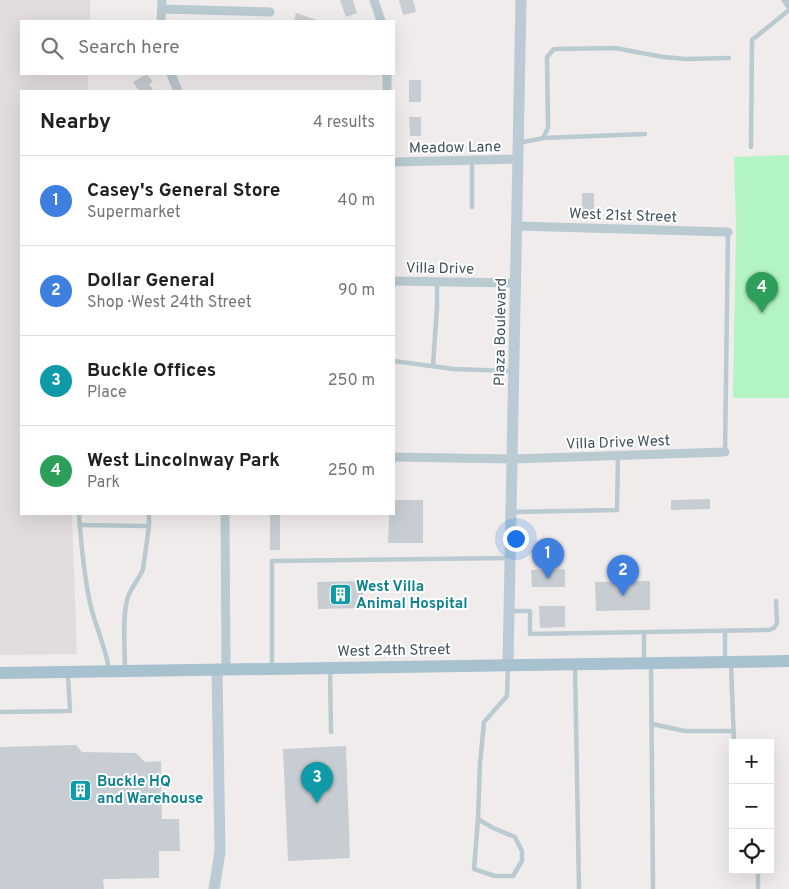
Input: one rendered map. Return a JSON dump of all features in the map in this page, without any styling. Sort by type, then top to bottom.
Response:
[{"type":"main road","name":"West 24th Street","points":[[0,673],[789,661]]},
{"type":"street","points":[[374,0],[381,20]]},
{"type":"street","name":"Plaza Boulevard","points":[[508,664],[520,0]]},
{"type":"street","points":[[786,0],[789,4]]},
{"type":"street","points":[[161,20],[162,5],[270,12]]},
{"type":"street","points":[[171,75],[178,90]]},
{"type":"street","points":[[386,75],[387,90]]},
{"type":"street","name":"Meadow Lane","points":[[395,162],[518,159]]},
{"type":"street","name":"West 21st Street","points":[[517,226],[728,232]]},
{"type":"street","name":"Villa Drive","points":[[395,281],[516,283]]},
{"type":"street","name":"Villa Drive West","points":[[512,459],[725,452]]},
{"type":"street","points":[[395,456],[512,459]]},
{"type":"street","points":[[214,889],[220,852],[225,515]]},
{"type":"lane","points":[[751,147],[752,40],[789,10]]},
{"type":"lane","points":[[543,138],[548,128],[547,57],[554,49],[615,48],[686,59],[729,58]]},
{"type":"lane","points":[[518,144],[543,138],[645,134]]},
{"type":"lane","points":[[472,160],[472,207]]},
{"type":"lane","points":[[725,452],[728,232]]},
{"type":"lane","points":[[433,365],[437,282]]},
{"type":"lane","points":[[395,361],[453,369],[514,371]]},
{"type":"lane","points":[[511,512],[617,510],[618,456]]},
{"type":"lane","points":[[79,515],[81,543],[90,602],[96,626],[107,653],[110,672]]},
{"type":"lane","points":[[126,671],[125,610],[131,590],[143,569],[149,515]]},
{"type":"lane","points":[[80,525],[148,526]]},
{"type":"lane","points":[[272,668],[272,562],[510,558]]},
{"type":"lane","points":[[509,611],[530,611],[530,634],[772,629],[777,623],[776,601]]},
{"type":"lane","points":[[725,630],[734,739]]},
{"type":"lane","points":[[644,632],[652,724],[653,889]]},
{"type":"lane","points":[[575,663],[579,889]]},
{"type":"lane","points":[[478,819],[493,828],[515,837],[522,851],[522,861],[513,876],[495,876],[474,869],[484,722],[507,696],[508,664]]},
{"type":"lane","points":[[330,667],[331,732]]},
{"type":"lane","points":[[0,712],[70,711],[68,672]]},
{"type":"lane","points":[[652,724],[685,731],[733,731]]},
{"type":"lane","points":[[758,874],[758,889]]},
{"type":"shaded area","points":[[0,0],[90,0],[90,20],[20,20],[20,75],[88,75],[88,90],[20,90],[20,515],[72,515],[77,654],[0,655]]},
{"type":"green space","points":[[789,155],[789,398],[733,398],[736,228],[734,157]]},
{"type":"building","points":[[340,0],[353,0],[357,13],[346,17]]},
{"type":"building","points":[[399,0],[413,0],[416,12],[403,15]]},
{"type":"building","points":[[296,13],[317,20],[294,20]]},
{"type":"building","points":[[148,75],[153,82],[149,84],[153,90],[138,90],[133,82]]},
{"type":"building","points":[[409,80],[421,80],[421,102],[409,102]]},
{"type":"building","points":[[409,117],[421,117],[421,136],[410,136]]},
{"type":"building","points":[[582,193],[594,193],[594,213],[582,213]]},
{"type":"building","points":[[710,499],[710,509],[671,510],[671,500]]},
{"type":"building","points":[[395,500],[423,500],[423,543],[388,543],[389,515],[395,515]]},
{"type":"building","points":[[270,515],[280,515],[280,550],[270,550]]},
{"type":"building","points":[[565,569],[565,587],[532,587],[531,570]]},
{"type":"building","name":"West Villa Animal Hospital","points":[[363,581],[363,608],[318,609],[317,582]]},
{"type":"building","points":[[650,581],[650,610],[596,611],[595,582]]},
{"type":"building","points":[[539,606],[565,606],[565,627],[540,628]]},
{"type":"building","name":"Buckle HQ and Warehouse","points":[[76,745],[82,752],[136,753],[145,762],[161,761],[162,819],[179,819],[180,851],[159,851],[159,878],[103,879],[104,889],[0,889],[0,747]]},
{"type":"building","points":[[346,746],[350,858],[288,861],[283,749]]},
{"type":"place","name":"West Lincolnway Park","points":[[762,313]]},
{"type":"place","name":"Casey's General Store","points":[[548,579]]},
{"type":"place","name":"West Villa Animal Hospital","points":[[340,595]]},
{"type":"place","name":"Dollar General","points":[[623,596]]},
{"type":"place","name":"Buckle HQ and Warehouse","points":[[81,790]]},
{"type":"place","name":"Buckle Offices","points":[[317,803]]}]
